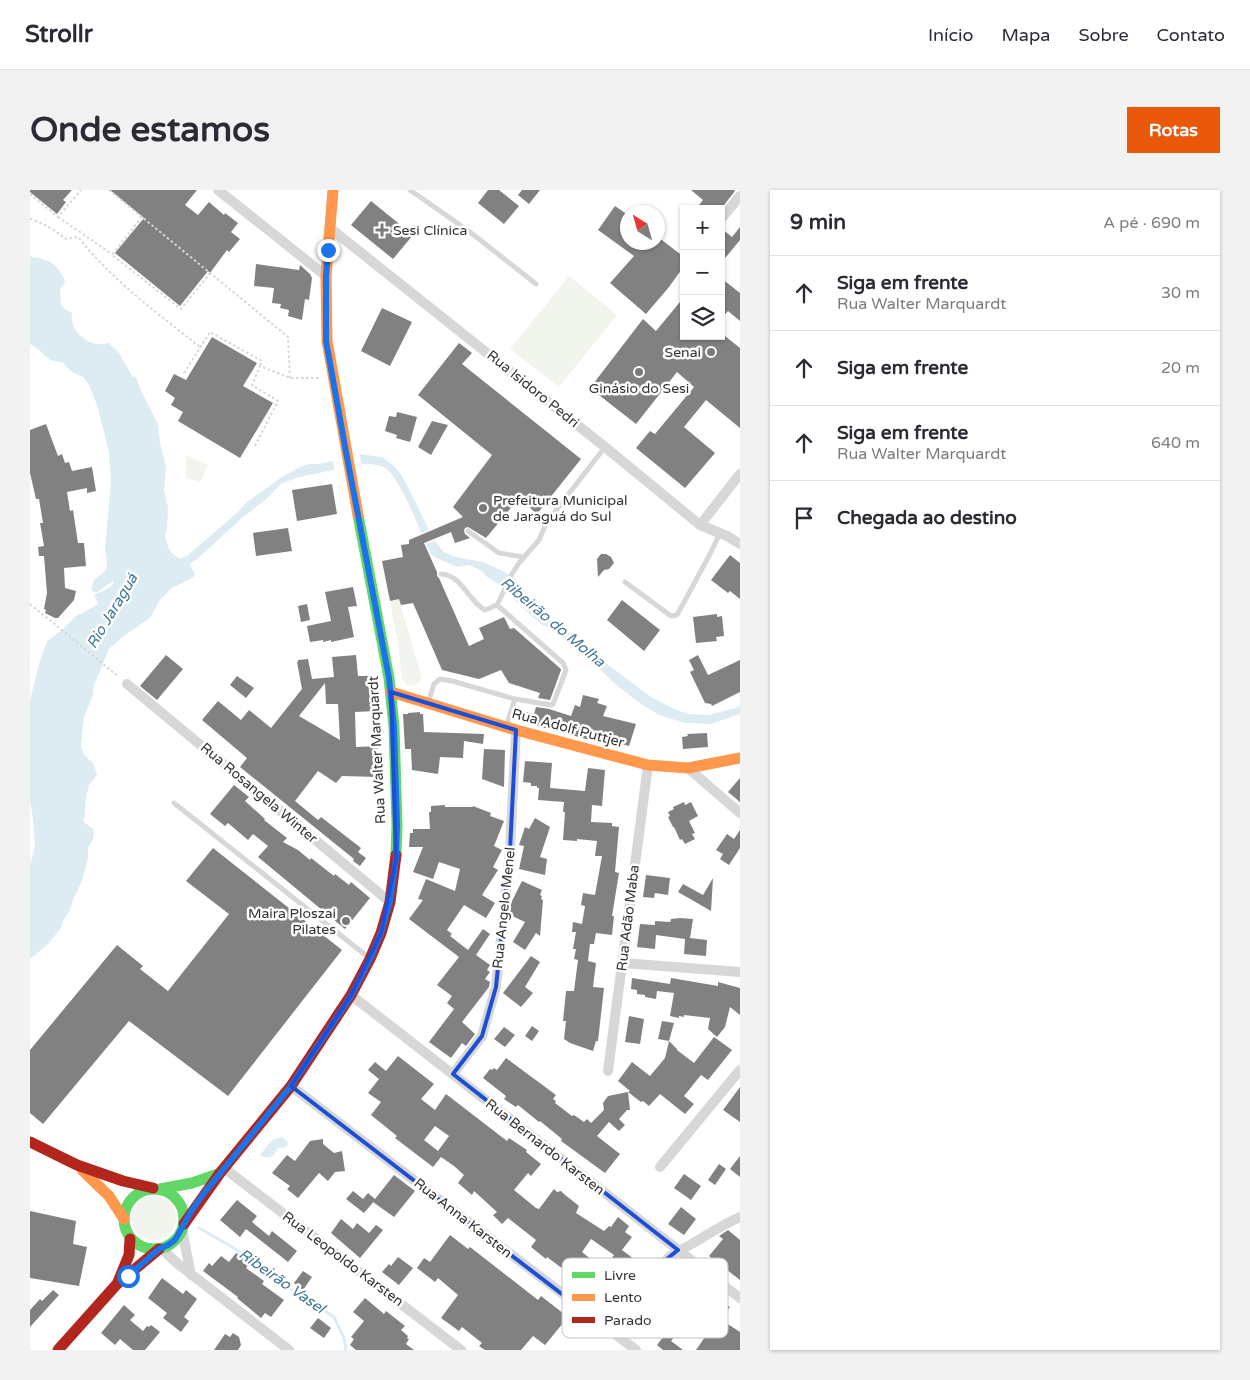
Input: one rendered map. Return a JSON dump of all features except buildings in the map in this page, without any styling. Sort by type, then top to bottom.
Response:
[{"type":"main road","name":"Rua Walter Marquardt","points":[[183,1227],[222,1171],[291,1086],[351,996],[381,933],[390,902],[396,859],[397,825],[391,692],[384,644],[349,470],[326,341],[326,276],[333,190]]},
{"type":"main road","name":"Rua Adolf Puttjer","points":[[391,692],[511,728],[648,765],[688,768],[740,758]]},
{"type":"main road","points":[[30,1142],[77,1165],[123,1181],[157,1188],[174,1196],[182,1209],[183,1227],[175,1240],[160,1248],[118,1284],[58,1350]]},
{"type":"main road","points":[[77,1165],[104,1191],[124,1219]]},
{"type":"main road","name":"Rua Walter Marquardt","points":[[157,1188],[192,1184],[222,1171]]},
{"type":"main road","points":[[118,1284],[129,1255],[130,1239],[124,1219],[125,1210],[129,1202],[136,1195],[144,1190],[157,1188]]},
{"type":"main road","points":[[130,1239],[143,1248],[160,1248]]},
{"type":"street","points":[[218,190],[326,276]]},
{"type":"street","points":[[725,214],[740,196]]},
{"type":"street","name":"Rua Isidoro Pedri","points":[[330,228],[700,525],[727,536],[740,544]]},
{"type":"street","points":[[700,525],[740,474]]},
{"type":"street","name":"Rua Rosangela Winter","points":[[127,684],[390,902]]},
{"type":"street","name":"Rua Angelo Menel","points":[[453,1074],[482,1036],[496,987],[510,850],[511,728]]},
{"type":"street","name":"Rua Adão Maba","points":[[608,1071],[648,765]]},
{"type":"street","points":[[688,768],[740,813]]},
{"type":"street","points":[[623,963],[740,972]]},
{"type":"street","name":"Rua Bernardo Karsten","points":[[351,996],[688,1258]]},
{"type":"street","points":[[660,1167],[740,1070]]},
{"type":"street","name":"Rua Anna Karsten","points":[[291,1086],[562,1294]]},
{"type":"street","name":"Rua Leopoldo Karsten","points":[[222,1171],[461,1350]]},
{"type":"street","points":[[668,1258],[678,1250],[688,1246],[726,1222],[740,1217]]},
{"type":"street","points":[[183,1227],[191,1275]]},
{"type":"street","points":[[160,1248],[191,1275],[289,1350]]},
{"type":"street","name":"Rua Bernardo Karsten","points":[[728,1289],[740,1298]]},
{"type":"street","name":"Rua Anna Karsten","points":[[620,1338],[636,1350]]},
{"type":"lane","points":[[410,190],[470,232],[536,284]]},
{"type":"lane","points":[[441,574],[447,574],[456,579],[479,607],[485,610],[497,605],[512,574],[523,557],[539,540],[545,526],[557,509],[605,447]]},
{"type":"lane","points":[[468,531],[499,553],[523,557]]},
{"type":"lane","points":[[625,582],[671,616],[677,614],[720,533]]},
{"type":"lane","points":[[427,703],[434,684],[440,679],[515,699],[553,704],[566,670],[565,667],[497,605]]},
{"type":"lane","points":[[511,728],[515,699]]},
{"type":"lane","points":[[174,803],[370,959]]},
{"type":"path","points":[[58,217],[81,190]]},
{"type":"path","points":[[109,190],[288,337],[290,378]]},
{"type":"path","points":[[30,194],[58,217],[112,255],[181,310],[210,273]]},
{"type":"path","points":[[112,255],[142,217]]},
{"type":"path","points":[[30,219],[40,222],[66,238],[78,237],[130,292],[200,347]]},
{"type":"path","points":[[184,373],[210,332],[262,360],[252,385],[278,401],[255,446]]},
{"type":"path","points":[[260,366],[290,378],[333,379]]},
{"type":"path","points":[[30,604],[127,684]]},
{"type":"highlighted area","points":[[391,692],[516,730],[510,850],[496,987],[482,1036],[453,1074],[678,1250],[663,1262],[610,1331],[291,1086],[351,995],[381,933],[396,859]]},
{"type":"shaded area","points":[[569,276],[617,315],[559,387],[510,349]]},
{"type":"shaded area","points":[[186,455],[208,465],[200,482],[186,478]]},
{"type":"shaded area","points":[[399,599],[422,679],[417,684],[411,686],[406,684],[402,678],[390,601]]},
{"type":"shaded area","points":[[154,1196],[166,1200],[172,1206],[176,1218],[172,1230],[166,1236],[154,1240],[142,1236],[136,1230],[132,1218],[136,1206],[142,1200]]},
{"type":"water","name":"Rio Jaraguá","points":[[30,256],[49,261],[65,280],[60,289],[61,305],[72,313],[73,324],[78,333],[86,340],[92,342],[99,344],[109,343],[119,353],[132,376],[136,377],[158,424],[160,443],[166,466],[164,490],[168,507],[165,536],[169,549],[180,559],[188,555],[247,502],[282,477],[310,464],[319,464],[359,454],[382,457],[394,466],[409,489],[429,530],[421,533],[397,482],[388,470],[382,467],[372,464],[361,464],[300,477],[282,483],[264,501],[192,562],[190,565],[195,574],[194,577],[172,588],[160,600],[150,618],[125,635],[109,649],[93,688],[93,695],[84,717],[81,746],[83,753],[94,765],[97,775],[89,785],[84,822],[93,829],[93,839],[88,848],[88,858],[82,881],[61,928],[48,944],[30,959],[30,865],[35,846],[30,801],[30,700],[47,641],[62,630],[78,614],[98,604],[94,594],[105,590],[114,583],[113,581],[97,592],[91,590],[94,580],[106,570],[105,549],[111,483],[109,452],[97,405],[89,385],[83,377],[70,371],[64,363],[50,360],[30,344]]},
{"type":"water","points":[[435,541],[444,552],[456,557],[483,562],[505,572],[547,613],[551,621],[563,628],[595,655],[651,697],[688,714],[709,715],[740,706],[740,714],[711,724],[685,723],[659,715],[614,683],[554,629],[542,625],[482,571],[467,565],[457,567],[434,557],[426,544]]},
{"type":"water","points":[[282,1137],[288,1142],[287,1146],[278,1148],[269,1157],[261,1156],[272,1140]]},
{"type":"pier","points":[[359,451],[362,466],[335,472],[332,457]]},
{"type":"waterway","name":"Ribeirão Vasel","points":[[199,1228],[234,1248],[334,1317],[344,1338],[346,1350]]},
{"type":"traffic: fast","points":[[358,515],[389,678],[394,727],[396,855]]},
{"type":"traffic: fast","points":[[160,1189],[192,1183],[218,1174]]},
{"type":"traffic: fast","points":[[154,1189],[166,1191],[179,1202],[184,1219],[182,1231],[171,1244],[154,1249],[142,1247],[129,1236],[124,1219],[126,1207],[137,1194],[154,1189]]},
{"type":"traffic: slow","points":[[333,190],[326,276],[327,341],[358,515]]},
{"type":"traffic: slow","points":[[391,692],[516,730],[648,765],[688,768],[740,758]]},
{"type":"traffic: slow","points":[[82,1170],[109,1196],[124,1219]]},
{"type":"traffic: jam","points":[[184,1224],[220,1173],[291,1086],[351,995],[381,933],[390,902],[396,855]]},
{"type":"traffic: jam","points":[[30,1142],[77,1165],[123,1181],[153,1188]]},
{"type":"traffic: jam","points":[[118,1282],[129,1255],[130,1239]]},
{"type":"traffic: jam","points":[[58,1350],[117,1284],[159,1249]]},
{"type":"place","name":"Sesi Clínica","points":[[382,230]]},
{"type":"place","name":"Senai","points":[[711,352]]},
{"type":"place","name":"Ginásio do Sesi","points":[[639,372]]},
{"type":"place","name":"Prefeitura Municipal de Jaraguá do Sul","points":[[483,508]]},
{"type":"place","name":"Maira Ploszai Pilates","points":[[346,921]]},
{"type":"route","points":[[128,1276],[159,1249],[175,1240],[205,1192],[291,1086],[351,996],[381,933],[390,902],[396,859],[397,825],[391,692],[384,644],[326,341],[328,250]]},
{"type":"water label","name":"Ribeirão do Molha","points":[[553,622]]}]
